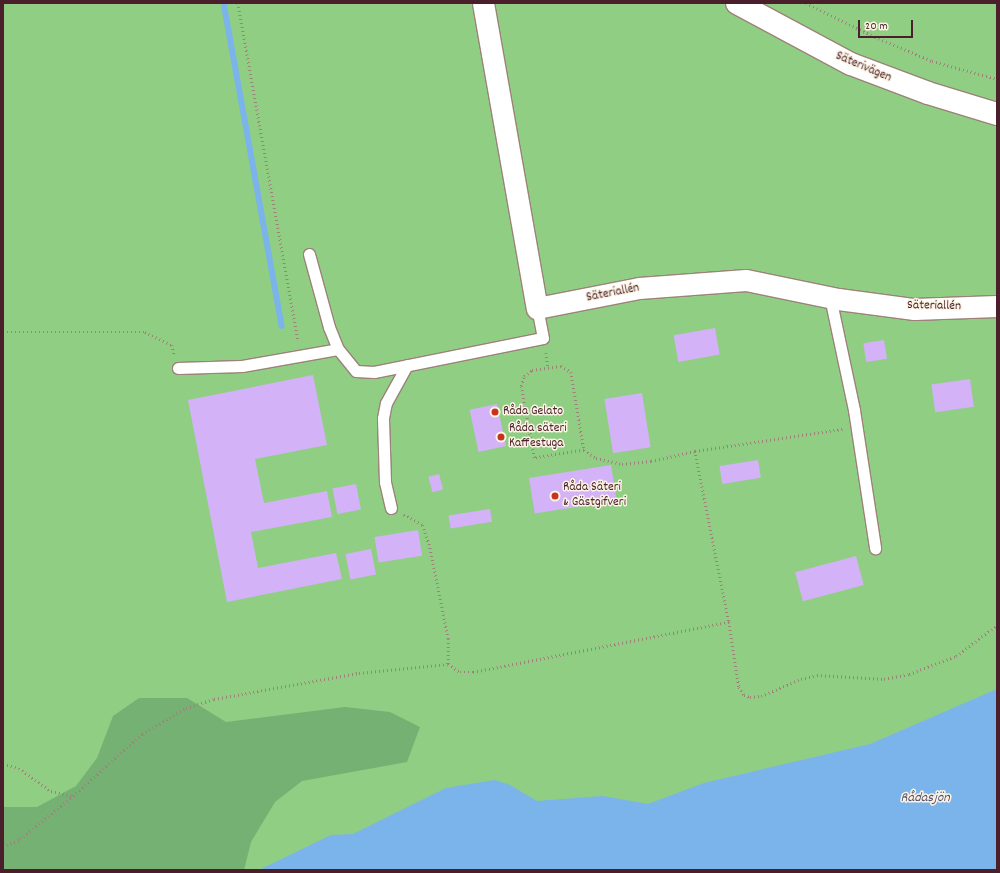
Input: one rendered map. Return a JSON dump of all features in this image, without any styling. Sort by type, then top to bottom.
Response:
[{"type":"street","points":[[483,3],[537,308]]},
{"type":"street","name":"Säterivägen","points":[[737,3],[851,64],[928,93],[997,114]]},
{"type":"street","name":"Säteriallén","points":[[537,308],[639,288],[746,280],[830,297],[914,309],[997,306]]},
{"type":"lane","points":[[310,254],[329,327],[338,349],[356,371],[374,372],[543,338],[537,308]]},
{"type":"lane","points":[[830,297],[857,426],[875,548]]},
{"type":"lane","points":[[178,368],[242,366],[301,358],[338,349]]},
{"type":"lane","points":[[391,508],[386,482],[383,418],[386,403],[408,365]]},
{"type":"path","points":[[238,3],[301,358]]},
{"type":"path","points":[[806,3],[875,37],[932,60],[997,80]]},
{"type":"path","points":[[3,332],[145,332],[172,345],[178,368]]},
{"type":"path","points":[[584,450],[570,372],[561,366],[532,370],[524,376],[521,386],[534,458],[584,450],[596,458],[622,464],[651,461],[695,451],[857,426]]},
{"type":"path","points":[[695,451],[728,622],[739,688],[744,695],[750,697],[761,696],[801,679],[817,675],[884,679],[909,674],[956,656],[997,625]]},
{"type":"path","points":[[391,508],[422,525],[429,546],[448,639],[448,664]]},
{"type":"path","points":[[3,847],[20,839],[74,796],[142,734],[186,708],[214,698],[351,674],[448,664],[460,672],[473,672],[728,622]]},
{"type":"path","points":[[3,764],[19,768],[51,791],[74,796]]},
{"type":"green space","points":[[3,3],[997,3],[997,870],[3,870]]},
{"type":"green space","points":[[139,698],[187,698],[226,722],[345,707],[390,712],[420,727],[407,762],[302,781],[275,802],[251,842],[244,870],[3,870],[3,807],[37,807],[76,786],[97,758],[113,716]]},
{"type":"water","name":"Rådasjön","points":[[997,689],[997,870],[259,870],[331,835],[353,834],[446,788],[495,780],[510,785],[537,801],[603,796],[648,804],[704,783],[870,744]]},
{"type":"building","points":[[715,328],[720,355],[678,362],[674,335]]},
{"type":"building","points":[[884,340],[887,359],[866,362],[863,343]]},
{"type":"building","points":[[313,375],[327,445],[255,459],[264,503],[327,491],[332,517],[251,532],[258,568],[336,553],[342,579],[227,602],[188,400]]},
{"type":"building","points":[[970,379],[974,407],[935,412],[931,384]]},
{"type":"building","points":[[642,393],[651,447],[613,453],[604,399]]},
{"type":"building","points":[[497,404],[506,446],[479,452],[470,410]]},
{"type":"building","points":[[758,460],[761,478],[722,484],[719,466]]},
{"type":"building","points":[[611,465],[617,501],[535,514],[529,478]]},
{"type":"building","points":[[439,474],[443,489],[433,492],[428,477]]},
{"type":"building","points":[[356,484],[361,510],[337,514],[332,489]]},
{"type":"building","points":[[490,509],[492,522],[451,528],[449,516]]},
{"type":"building","points":[[418,530],[422,556],[379,563],[375,537]]},
{"type":"building","points":[[371,549],[376,575],[350,579],[345,554]]},
{"type":"building","points":[[856,556],[864,585],[803,601],[795,572]]},
{"type":"waterway","points":[[224,3],[282,326]]},
{"type":"place","name":"Råda Gelato","points":[[495,412]]},
{"type":"place","name":"Råda säteri Kaffestuga","points":[[501,437]]},
{"type":"place","name":"Råda Säteri & Gästgifveri","points":[[555,496]]}]
